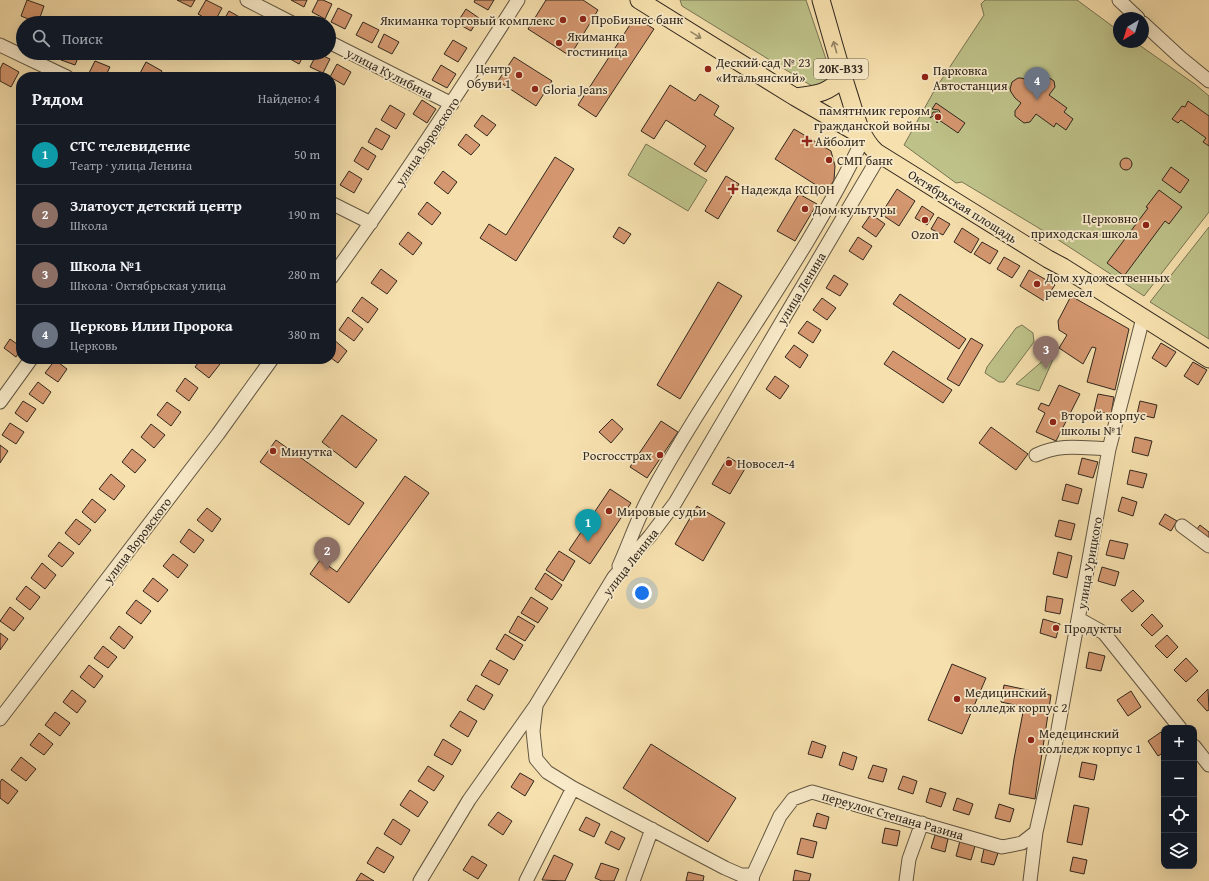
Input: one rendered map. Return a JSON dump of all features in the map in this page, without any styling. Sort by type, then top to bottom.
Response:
[{"type":"main road","name":"Октябрьская площадь","points":[[639,0],[795,97],[864,137]]},
{"type":"main road","name":"Октябрьская площадь","points":[[821,0],[857,122],[864,137],[872,148],[880,155],[1063,267],[1209,359]]},
{"type":"main road","points":[[795,97],[823,93],[831,89],[843,78]]},
{"type":"street","points":[[247,0],[278,16]]},
{"type":"street","name":"улица Воровского","points":[[336,271],[371,223],[452,104],[518,0]]},
{"type":"street","points":[[1119,0],[1132,12]]},
{"type":"street","points":[[1149,29],[1209,81]]},
{"type":"street","points":[[0,45],[16,53]]},
{"type":"street","name":"улица Кулибина","points":[[336,46],[452,104]]},
{"type":"street","points":[[31,60],[57,72]]},
{"type":"street","points":[[614,577],[647,500],[682,440],[800,252],[850,167],[864,137]]},
{"type":"street","name":"улица Ленина","points":[[420,881],[469,800],[536,705],[614,577],[650,536],[675,503],[880,155]]},
{"type":"street","points":[[336,206],[371,223]]},
{"type":"street","name":"улица Урицкого","points":[[1030,881],[1036,832],[1054,757],[1109,449],[1143,318]]},
{"type":"street","points":[[0,402],[27,364]]},
{"type":"street","name":"улица Воровского","points":[[0,719],[213,440],[268,364]]},
{"type":"street","points":[[1036,455],[1064,447],[1109,449]]},
{"type":"street","points":[[1182,526],[1209,546]]},
{"type":"street","points":[[1079,618],[1104,633],[1178,725]]},
{"type":"street","name":"переулок Степана Разина","points":[[536,705],[533,731],[536,759],[547,772],[573,788],[740,875],[752,878],[780,816],[793,799],[812,792],[1002,847],[1022,843],[1036,832]]},
{"type":"street","points":[[1197,750],[1209,765]]},
{"type":"street","points":[[526,881],[573,788]]},
{"type":"street","points":[[906,881],[909,859],[922,823]]},
{"type":"street","points":[[633,881],[652,829]]},
{"type":"green space","points":[[680,0],[806,0],[829,68],[829,78],[824,84],[812,86],[682,6]]},
{"type":"green space","points":[[985,0],[1077,0],[1113,27],[1113,48],[1144,48],[1209,96],[1209,212],[1144,296],[1057,239],[962,182],[956,183],[904,145],[934,91],[984,15],[981,4]]},
{"type":"green space","points":[[646,144],[707,180],[688,211],[628,175]]},
{"type":"green space","points":[[1209,227],[1209,339],[1150,302]]},
{"type":"green space","points":[[1022,325],[1033,333],[1034,342],[1004,382],[999,382],[985,373],[987,367],[1016,328]]},
{"type":"green space","points":[[1053,352],[1055,355],[1039,391],[1016,384]]},
{"type":"building","points":[[27,0],[44,6],[40,16],[21,16]]},
{"type":"building","points":[[177,0],[195,0],[191,7]]},
{"type":"building","points":[[206,0],[222,8],[218,16],[202,16],[198,14]]},
{"type":"building","points":[[291,0],[307,0],[304,7]]},
{"type":"building","points":[[318,0],[323,0],[332,4],[326,16],[319,16],[312,12]]},
{"type":"building","points":[[475,0],[494,0],[488,10],[474,2]]},
{"type":"building","name":"Якиманка торговый комплекс","points":[[546,0],[583,0],[598,10],[570,56],[528,29]]},
{"type":"building","points":[[338,8],[352,15],[345,29],[336,24],[336,16],[334,16]]},
{"type":"building","points":[[466,9],[479,18],[471,31],[457,23]]},
{"type":"building","points":[[229,11],[238,16],[226,16]]},
{"type":"building","points":[[635,17],[654,29],[596,117],[578,105]]},
{"type":"building","points":[[363,22],[379,30],[372,43],[356,35]]},
{"type":"building","points":[[384,34],[399,42],[392,54],[378,47]]},
{"type":"building","points":[[453,40],[467,48],[458,62],[444,54]]},
{"type":"building","points":[[514,57],[552,81],[536,106],[498,81]]},
{"type":"building","points":[[61,60],[77,60],[75,65]]},
{"type":"building","points":[[292,60],[301,60],[299,64]]},
{"type":"building","points":[[314,60],[330,60],[324,72],[310,67]]},
{"type":"building","points":[[95,61],[110,67],[108,72],[90,72]]},
{"type":"building","points":[[146,62],[162,71],[162,72],[141,72]]},
{"type":"building","points":[[3,63],[19,72],[16,72],[16,78],[11,87],[0,81],[0,69]]},
{"type":"building","points":[[337,64],[351,72],[344,85],[336,80],[336,72],[333,72]]},
{"type":"building","points":[[441,65],[456,74],[447,88],[432,80]]},
{"type":"building","points":[[1045,75],[1054,81],[1055,87],[1049,95],[1067,108],[1064,112],[1073,119],[1066,130],[1056,123],[1054,127],[1036,114],[1030,122],[1024,123],[1015,116],[1015,111],[1021,103],[1011,92],[1010,89],[1012,82],[1018,78],[1021,78],[1034,84],[1040,76]]},
{"type":"building","points":[[670,85],[695,101],[700,94],[719,106],[714,115],[734,128],[706,172],[694,164],[706,146],[666,120],[654,139],[641,131]]},
{"type":"building","points":[[422,100],[436,109],[427,123],[413,114]]},
{"type":"building","points":[[1188,101],[1209,116],[1209,146],[1203,142],[1206,138],[1181,120],[1178,123],[1172,119],[1182,106],[1185,107]]},
{"type":"building","points":[[936,103],[965,123],[958,133],[939,120],[941,116],[939,110],[932,109]]},
{"type":"building","points":[[390,105],[405,114],[396,129],[381,120]]},
{"type":"building","name":"памятнмик героям гражданской войны","points":[[933,112],[939,113],[937,123],[936,115],[934,118],[936,114],[930,118]]},
{"type":"building","points":[[482,115],[496,125],[487,136],[474,126]]},
{"type":"building","points":[[376,128],[390,136],[382,150],[368,142]]},
{"type":"building","points":[[794,129],[831,151],[835,166],[834,180],[827,192],[775,159]]},
{"type":"building","points":[[466,134],[480,145],[471,155],[458,145]]},
{"type":"building","points":[[362,147],[376,156],[368,170],[354,161]]},
{"type":"building","points":[[555,157],[574,169],[516,261],[480,238],[489,224],[506,235]]},
{"type":"building","points":[[1124,158],[1128,158],[1132,164],[1128,170],[1124,170],[1120,166],[1120,162]]},
{"type":"building","points":[[1171,167],[1189,180],[1180,193],[1162,180]]},
{"type":"building","points":[[349,171],[362,179],[354,193],[340,185]]},
{"type":"building","points":[[443,171],[457,182],[448,194],[434,183]]},
{"type":"building","points":[[726,176],[739,184],[718,219],[705,211]]},
{"type":"building","points":[[897,189],[915,201],[899,226],[881,214]]},
{"type":"building","points":[[1159,190],[1182,207],[1169,224],[1165,221],[1124,276],[1107,263],[1148,208],[1146,207]]},
{"type":"building","points":[[799,194],[817,204],[795,241],[777,231]]},
{"type":"building","points":[[427,202],[441,213],[432,225],[418,214]]},
{"type":"building","points":[[922,206],[934,214],[927,225],[915,218]]},
{"type":"building","points":[[871,214],[885,224],[876,237],[862,227]]},
{"type":"building","points":[[938,217],[950,224],[943,235],[931,229]]},
{"type":"building","points":[[619,227],[631,234],[624,244],[613,237]]},
{"type":"building","points":[[962,228],[979,239],[971,253],[954,242]]},
{"type":"building","points":[[408,232],[422,243],[413,255],[399,244]]},
{"type":"building","points":[[858,237],[872,246],[863,260],[849,251]]},
{"type":"building","points":[[982,242],[998,251],[990,264],[974,254]]},
{"type":"building","points":[[1004,257],[1020,266],[1012,278],[997,269]]},
{"type":"building","points":[[381,269],[397,281],[387,294],[371,283]]},
{"type":"building","points":[[1029,270],[1055,285],[1044,301],[1020,286]]},
{"type":"building","points":[[834,275],[848,284],[840,296],[826,288]]},
{"type":"building","points":[[718,282],[742,296],[680,399],[657,385]]},
{"type":"building","points":[[900,294],[966,339],[959,349],[893,304]]},
{"type":"building","points":[[1071,296],[1129,329],[1115,390],[1087,382],[1096,348],[1092,347],[1083,364],[1059,348],[1067,335],[1059,330],[1058,321]]},
{"type":"building","points":[[362,297],[378,309],[368,323],[352,311]]},
{"type":"building","points":[[822,298],[836,308],[827,320],[813,310]]},
{"type":"building","points":[[348,317],[363,329],[354,341],[339,330]]},
{"type":"building","points":[[807,321],[821,330],[813,343],[798,333]]},
{"type":"building","points":[[971,338],[983,345],[959,386],[947,379]]},
{"type":"building","points":[[10,339],[16,343],[16,357],[4,348]]},
{"type":"building","points":[[336,342],[347,351],[338,363],[336,362]]},
{"type":"building","points":[[1161,343],[1176,352],[1166,367],[1152,358]]},
{"type":"building","points":[[794,345],[808,355],[800,368],[785,357]]},
{"type":"building","points":[[893,351],[952,390],[943,403],[884,364]]},
{"type":"building","points":[[1193,362],[1207,370],[1198,385],[1184,376]]},
{"type":"building","points":[[52,364],[60,364],[67,369],[58,382],[45,373]]},
{"type":"building","points":[[197,364],[220,364],[209,378],[195,367]]},
{"type":"building","points":[[775,376],[789,386],[780,399],[766,389]]},
{"type":"building","points":[[185,378],[198,388],[189,401],[176,391]]},
{"type":"building","points":[[38,382],[51,392],[43,404],[29,394]]},
{"type":"building","name":"Второй корпус школы №1","points":[[1059,385],[1080,394],[1056,441],[1036,432],[1045,413],[1038,409],[1041,403],[1049,406]]},
{"type":"building","points":[[1098,394],[1114,397],[1111,414],[1094,411]]},
{"type":"building","points":[[23,401],[36,409],[27,422],[15,413]]},
{"type":"building","points":[[1140,401],[1157,405],[1154,418],[1137,414]]},
{"type":"building","points":[[167,402],[181,412],[171,426],[157,415]]},
{"type":"building","points":[[342,415],[377,440],[356,468],[322,442]]},
{"type":"building","points":[[612,419],[623,429],[611,443],[599,432]]},
{"type":"building","points":[[661,421],[678,432],[647,478],[630,467]]},
{"type":"building","points":[[10,423],[24,432],[16,444],[2,435]]},
{"type":"building","points":[[151,424],[165,435],[154,448],[141,437]]},
{"type":"building","points":[[991,427],[1028,454],[1016,470],[979,443]]},
{"type":"building","points":[[1135,437],[1152,441],[1148,456],[1132,452]]},
{"type":"building","points":[[276,440],[364,503],[349,525],[260,462]]},
{"type":"building","points":[[0,445],[8,451],[0,463]]},
{"type":"building","points":[[132,449],[146,460],[135,473],[122,462]]},
{"type":"building","points":[[728,457],[746,467],[730,494],[712,484]]},
{"type":"building","points":[[1082,458],[1098,462],[1093,478],[1078,474]]},
{"type":"building","points":[[1130,470],[1147,474],[1143,488],[1127,484]]},
{"type":"building","points":[[111,474],[125,486],[114,500],[99,489]]},
{"type":"building","points":[[405,476],[429,493],[349,603],[310,574],[320,560],[337,572]]},
{"type":"building","points":[[1066,484],[1082,489],[1078,504],[1062,500]]},
{"type":"building","points":[[610,489],[631,503],[590,564],[569,550]]},
{"type":"building","points":[[1122,497],[1137,502],[1133,516],[1118,511]]},
{"type":"building","points":[[92,499],[106,510],[95,523],[82,512]]},
{"type":"building","points":[[697,506],[725,523],[703,561],[675,544]]},
{"type":"building","points":[[207,508],[221,519],[212,532],[197,520]]},
{"type":"building","points":[[1165,514],[1177,521],[1171,531],[1159,524]]},
{"type":"building","points":[[76,519],[91,530],[79,545],[65,533]]},
{"type":"building","points":[[1059,520],[1075,524],[1071,540],[1055,536]]},
{"type":"building","points":[[1200,525],[1209,532],[1209,542],[1191,537]]},
{"type":"building","points":[[189,529],[204,540],[194,553],[180,542]]},
{"type":"building","points":[[1110,540],[1128,544],[1124,559],[1106,555]]},
{"type":"building","points":[[59,542],[74,553],[62,567],[48,556]]},
{"type":"building","points":[[559,551],[575,561],[563,581],[546,570]]},
{"type":"building","points":[[1058,552],[1072,556],[1067,578],[1053,574]]},
{"type":"building","points":[[173,554],[188,565],[178,578],[163,566]]},
{"type":"building","points":[[42,563],[56,575],[45,589],[31,578]]},
{"type":"building","points":[[1102,567],[1119,572],[1115,586],[1098,581]]},
{"type":"building","points":[[545,573],[562,585],[552,600],[535,589]]},
{"type":"building","points":[[153,578],[168,590],[158,602],[143,591]]},
{"type":"building","points":[[26,586],[40,597],[30,610],[16,599]]},
{"type":"building","points":[[1133,590],[1144,601],[1132,612],[1121,600]]},
{"type":"building","points":[[1047,596],[1063,599],[1060,614],[1045,611]]},
{"type":"building","points":[[531,597],[548,608],[538,623],[521,613]]},
{"type":"building","points":[[136,600],[151,611],[141,624],[126,613]]},
{"type":"building","points":[[10,607],[24,618],[14,631],[0,621]]},
{"type":"building","points":[[1152,614],[1163,626],[1152,636],[1141,625]]},
{"type":"building","points":[[518,616],[535,626],[525,641],[509,632]]},
{"type":"building","points":[[1043,619],[1060,624],[1056,638],[1040,633]]},
{"type":"building","points":[[119,626],[133,637],[124,649],[110,638]]},
{"type":"building","points":[[0,633],[8,639],[0,650]]},
{"type":"building","points":[[505,634],[523,645],[514,660],[496,649]]},
{"type":"building","points":[[1167,635],[1178,647],[1167,658],[1155,646]]},
{"type":"building","points":[[103,646],[117,657],[108,668],[94,658]]},
{"type":"building","points":[[1089,652],[1105,656],[1101,671],[1086,668]]},
{"type":"building","points":[[1186,658],[1198,671],[1186,682],[1174,670]]},
{"type":"building","points":[[490,660],[508,670],[499,685],[481,675]]},
{"type":"building","name":"Медицинский колледж корпус 2","points":[[952,664],[986,678],[962,734],[928,720]]},
{"type":"building","points":[[89,665],[103,676],[94,688],[80,677]]},
{"type":"building","points":[[476,685],[493,695],[484,710],[467,700]]},
{"type":"building","name":"Медецинский колледж корпус 1","points":[[1004,685],[1051,695],[1035,799],[1009,794],[1024,707],[1001,702]]},
{"type":"building","points":[[1208,689],[1209,710],[1207,711],[1197,700]]},
{"type":"building","points":[[72,690],[86,701],[77,713],[63,702]]},
{"type":"building","points":[[1131,691],[1141,707],[1128,716],[1117,700]]},
{"type":"building","points":[[460,711],[477,721],[468,737],[450,726]]},
{"type":"building","points":[[55,712],[70,723],[60,736],[45,725]]},
{"type":"building","points":[[1161,732],[1161,754],[1158,756],[1148,741]]},
{"type":"building","points":[[39,733],[53,744],[44,755],[30,745]]},
{"type":"building","points":[[443,739],[461,750],[452,765],[434,755]]},
{"type":"building","points":[[812,741],[826,746],[822,758],[808,754]]},
{"type":"building","points":[[651,744],[736,798],[708,842],[623,788]]},
{"type":"building","points":[[843,752],[857,757],[853,770],[839,765]]},
{"type":"building","points":[[21,757],[36,769],[26,781],[11,770]]},
{"type":"building","points":[[1082,762],[1097,765],[1094,780],[1079,777]]},
{"type":"building","points":[[873,765],[887,769],[883,782],[868,778]]},
{"type":"building","points":[[428,766],[444,776],[434,791],[418,781]]},
{"type":"building","points":[[520,773],[534,781],[525,796],[511,787]]},
{"type":"building","points":[[903,776],[917,781],[913,794],[898,789]]},
{"type":"building","points":[[2,779],[18,791],[8,804],[0,798],[0,782]]},
{"type":"building","points":[[930,788],[946,793],[941,807],[926,802]]},
{"type":"building","points":[[410,790],[428,802],[418,817],[400,805]]},
{"type":"building","points":[[957,798],[973,804],[969,815],[953,810]]},
{"type":"building","points":[[999,804],[1014,809],[1010,822],[995,818]]},
{"type":"building","points":[[1074,805],[1089,808],[1082,845],[1067,842]]},
{"type":"building","points":[[498,812],[512,821],[503,835],[488,825]]},
{"type":"building","points":[[817,813],[829,817],[826,829],[813,826]]},
{"type":"building","points":[[586,817],[600,824],[594,837],[579,830]]},
{"type":"building","points":[[393,819],[410,830],[401,845],[384,834]]},
{"type":"building","points":[[885,828],[900,831],[897,846],[882,843]]},
{"type":"building","points":[[611,831],[625,838],[619,850],[605,843]]},
{"type":"building","points":[[935,835],[948,839],[945,852],[931,848]]},
{"type":"building","points":[[801,838],[817,842],[813,858],[797,854]]},
{"type":"building","points":[[960,841],[975,846],[971,860],[956,856]]},
{"type":"building","points":[[377,847],[394,857],[384,873],[367,863]]},
{"type":"building","points":[[984,849],[998,853],[994,865],[981,862]]},
{"type":"building","points":[[554,855],[573,864],[565,881],[542,880]]},
{"type":"building","points":[[472,856],[487,865],[478,879],[463,870]]},
{"type":"building","points":[[1073,857],[1087,860],[1084,874],[1070,871]]},
{"type":"building","points":[[601,863],[619,869],[614,881],[602,881],[595,878]]},
{"type":"building","points":[[795,870],[811,874],[809,881],[793,881]]},
{"type":"building","points":[[688,872],[704,876],[703,881],[686,881]]},
{"type":"building","points":[[361,873],[374,881],[356,881]]},
{"type":"place","name":"ПроБизнес банк","points":[[583,19]]},
{"type":"place","name":"Якиманка торговый комплекс","points":[[563,20]]},
{"type":"place","name":"Якиманка гостиница","points":[[559,43]]},
{"type":"place","name":"Деский сад № 23 «Итальянский»","points":[[708,69]]},
{"type":"place","name":"Центр Обуви 1","points":[[519,75]]},
{"type":"place","name":"Парковка Автостанция","points":[[925,77]]},
{"type":"place","name":"Gloria Jeans","points":[[535,89]]},
{"type":"place","name":"Церковь Илии Пророка","points":[[1037,100]]},
{"type":"place","name":"памятнмик героям гражданской войны","points":[[938,117]]},
{"type":"place","name":"Айболит","points":[[807,141]]},
{"type":"place","name":"СМП банк","points":[[829,160]]},
{"type":"place","name":"Надежда КСЦОН","points":[[733,189]]},
{"type":"place","name":"Дом культуры","points":[[805,209]]},
{"type":"place","name":"Ozon","points":[[925,220]]},
{"type":"place","name":"Церковно приходская школа","points":[[1146,225]]},
{"type":"place","name":"Дом художественных ремесел","points":[[1037,284]]},
{"type":"place","name":"Школа №1","points":[[1046,369]]},
{"type":"place","name":"Второй корпус школы №1","points":[[1053,422]]},
{"type":"place","name":"Минутка","points":[[273,451]]},
{"type":"place","name":"Росгосстрах","points":[[660,455]]},
{"type":"place","name":"Новосел-4","points":[[729,463]]},
{"type":"place","name":"Мировые судьи","points":[[609,511]]},
{"type":"place","name":"СТС телевидение","points":[[588,542]]},
{"type":"place","name":"Златоуст детский центр","points":[[327,570]]},
{"type":"place","name":"Продукты","points":[[1056,628]]},
{"type":"place","name":"Медицинский колледж корпус 2","points":[[957,699]]},
{"type":"place","name":"Медецинский колледж корпус 1","points":[[1031,740]]}]
